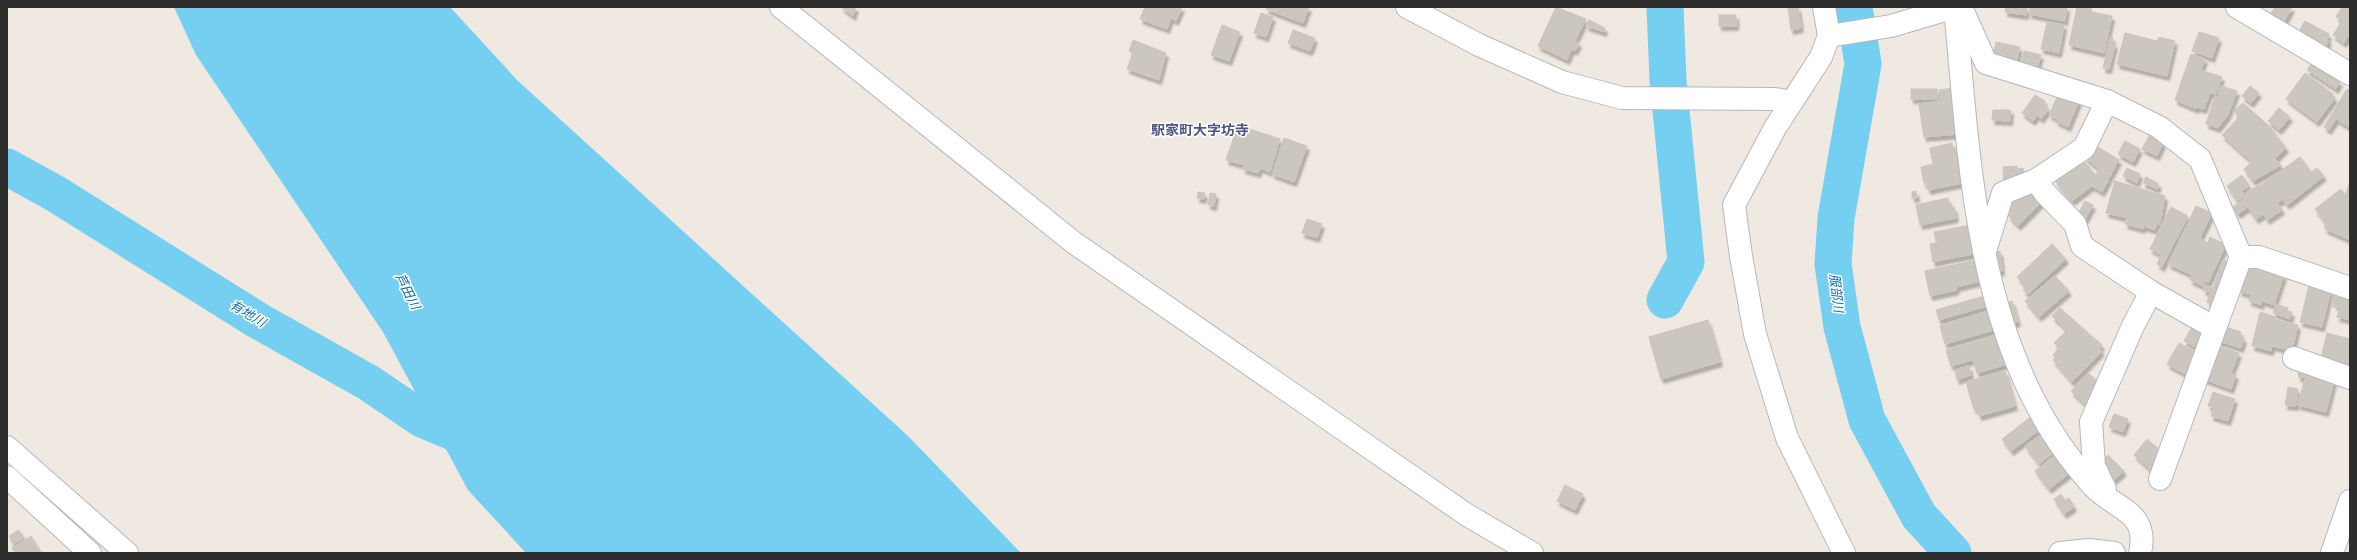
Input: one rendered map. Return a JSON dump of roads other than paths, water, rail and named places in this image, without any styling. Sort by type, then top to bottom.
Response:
[{"type":"street","points":[[781,7],[1073,242],[1467,515],[1532,553]]},
{"type":"street","points":[[1407,7],[1479,45],[1562,82],[1622,98],[1687,97],[1775,99],[1791,102]]},
{"type":"street","points":[[1824,7],[1833,35],[1821,57],[1775,128],[1734,205],[1741,256],[1755,334],[1787,438],[1844,553]]},
{"type":"street","points":[[1833,35],[1891,26],[1955,7],[1967,140],[1984,254],[2006,333],[2025,380],[2049,427],[2093,486],[2129,510],[2141,534],[2142,540],[2140,553]]},
{"type":"street","points":[[1961,7],[1986,63],[2107,101],[2159,127],[2200,158],[2241,257],[2160,479]]},
{"type":"street","points":[[2237,7],[2350,74]]},
{"type":"street","points":[[1984,254],[2003,193],[2036,180],[2084,148],[2107,101]]},
{"type":"street","points":[[2036,180],[2045,193],[2075,224],[2082,246],[2151,292],[2215,328]]},
{"type":"street","points":[[2241,257],[2259,257],[2350,288]]},
{"type":"street","points":[[2106,496],[2106,491],[2094,466],[2091,422],[2133,326],[2151,292]]},
{"type":"street","points":[[2294,358],[2350,378]]},
{"type":"street","points":[[7,447],[127,553]]},
{"type":"street","points":[[7,477],[90,553]]},
{"type":"street","points":[[2332,553],[2350,501]]},
{"type":"street","points":[[2060,553],[2089,550],[2114,553]]},
{"type":"water","name":"芦田川","points":[[174,7],[450,7],[517,80],[908,436],[1021,553],[526,553],[468,490],[383,332],[196,55]]},
{"type":"waterway","points":[[1665,7],[1668,80],[1686,262],[1665,300]]},
{"type":"waterway","name":"服部川","points":[[1854,7],[1863,64],[1836,218],[1833,264],[1842,327],[1867,420],[1919,516],[1953,553]]},
{"type":"waterway","name":"有地川","points":[[7,167],[56,194],[257,320],[369,383],[422,419],[479,443]]},
{"type":"district","name":"駅家町大字坊寺","points":[[1200,130]]}]
